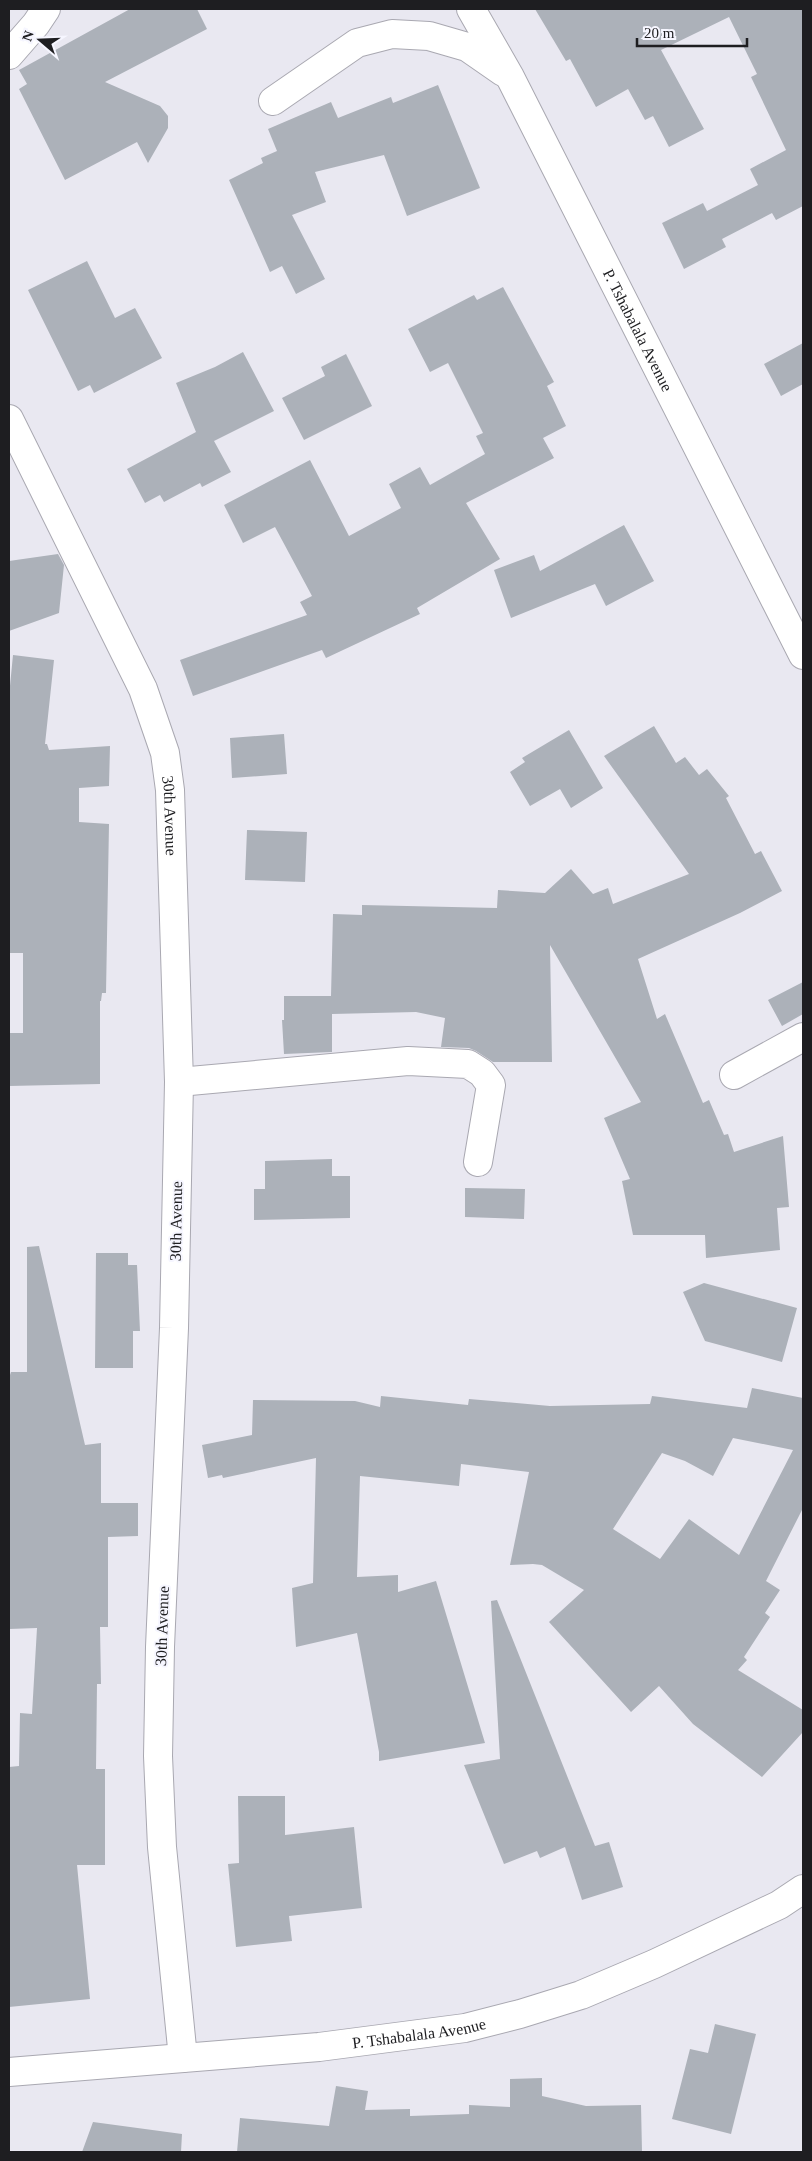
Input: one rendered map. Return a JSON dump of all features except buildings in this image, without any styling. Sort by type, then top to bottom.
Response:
[{"type":"street","points":[[9,55],[36,24],[46,9]]},
{"type":"street","name":"P. Tshabalala Avenue","points":[[471,9],[510,77],[803,655]]},
{"type":"street","points":[[273,101],[357,43],[392,34],[429,36],[467,47],[510,77]]},
{"type":"street","name":"30th Avenue","points":[[9,419],[143,689],[165,753],[170,790],[179,1082],[174,1328],[158,1756],[162,1847],[183,2058]]},
{"type":"street","points":[[734,1075],[803,1037]]},
{"type":"street","points":[[179,1082],[408,1061],[468,1064],[482,1073],[491,1085],[478,1162]]},
{"type":"street","name":"P. Tshabalala Avenue","points":[[9,2072],[319,2047],[465,2028],[520,2014],[581,1995],[654,1964],[778,1905],[803,1889]]}]
